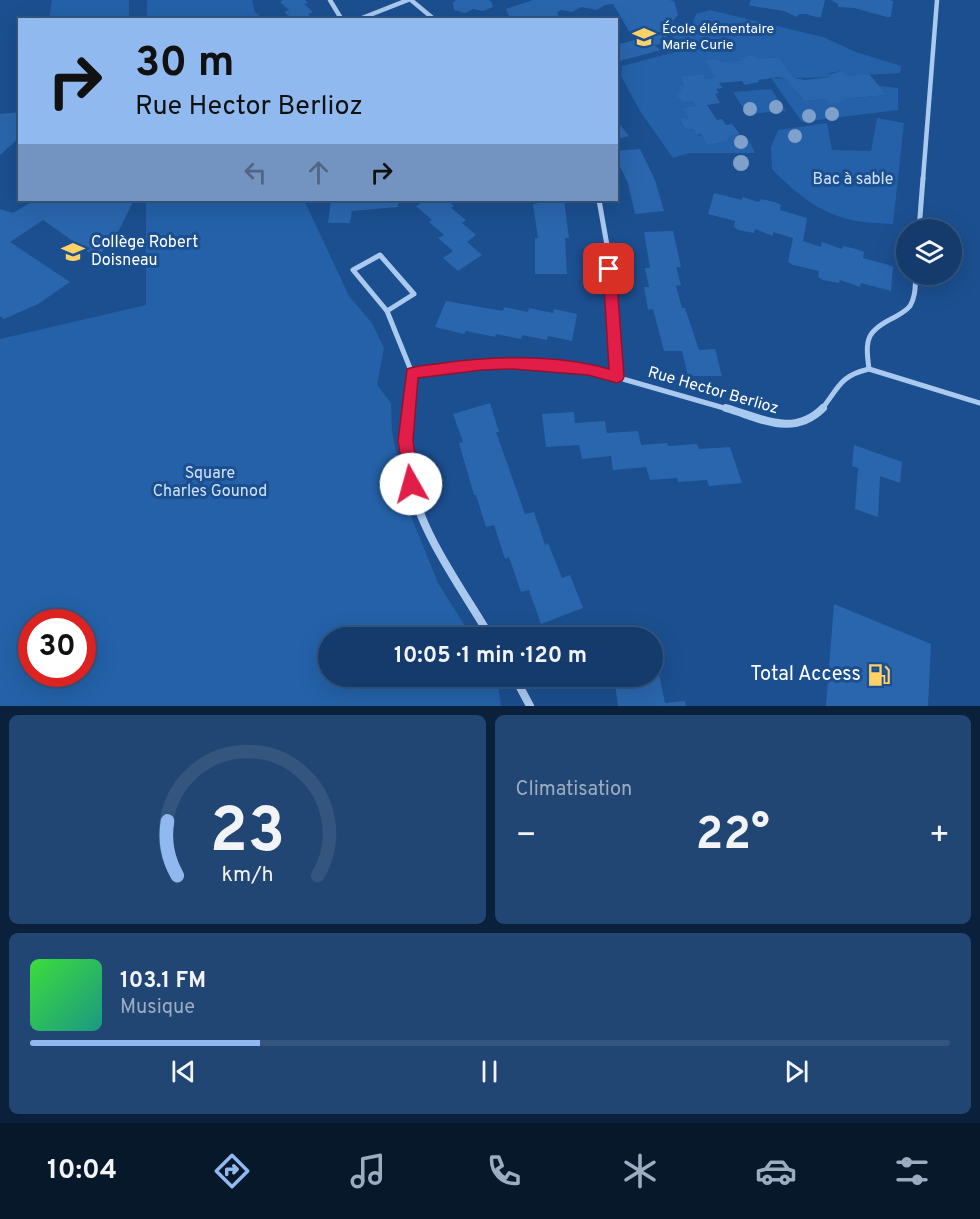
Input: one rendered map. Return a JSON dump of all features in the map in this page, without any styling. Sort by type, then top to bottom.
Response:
[{"type":"street","points":[[330,0],[341,18]]},
{"type":"street","points":[[362,18],[409,0],[432,18]]},
{"type":"street","points":[[920,219],[937,0]]},
{"type":"street","points":[[599,201],[608,251],[617,377]]},
{"type":"street","points":[[387,312],[414,294],[380,255],[353,270],[387,312],[412,373],[406,441],[411,484],[425,526],[485,627]]},
{"type":"street","points":[[915,285],[914,299],[906,310],[880,322],[869,333],[865,352],[869,369],[980,403]]},
{"type":"street","name":"Rue Hector Berlioz","points":[[412,373],[482,364],[513,363],[588,369],[788,426],[806,422],[816,416],[844,376],[854,371],[869,369]]},
{"type":"street","points":[[520,687],[530,706]]},
{"type":"green space","points":[[52,0],[129,0],[129,18],[49,18]]},
{"type":"green space","points":[[147,0],[252,0],[255,12],[262,18],[147,18]]},
{"type":"green space","points":[[710,10],[823,37],[856,52],[901,66],[900,73],[847,76],[843,71],[829,73],[832,77],[794,78],[779,57],[757,59],[754,55],[742,57],[742,60],[723,62],[717,59],[716,78],[706,79],[703,74],[680,78],[684,86],[680,87],[682,91],[677,92],[683,103],[693,101],[696,106],[684,109],[689,118],[679,120],[686,130],[693,129],[696,135],[702,136],[707,145],[727,142],[730,136],[738,135],[738,133],[749,140],[755,153],[689,153],[673,158],[640,111],[621,76],[622,66],[675,52],[678,42],[667,32],[672,22],[692,26],[696,14]]},
{"type":"green space","points":[[771,78],[786,79],[804,101],[826,99],[830,104],[844,101],[843,99],[887,95],[879,86],[898,88],[898,110],[802,122]]},
{"type":"green space","points":[[771,89],[786,111],[747,114],[733,92]]},
{"type":"green space","name":"Bac à sable","points":[[877,118],[904,123],[893,224],[856,221],[828,212],[798,193],[772,169],[771,147],[778,130],[827,123],[832,150],[871,151]]},
{"type":"green space","name":"Square Charles Gounod","points":[[146,201],[304,201],[349,296],[372,323],[384,348],[377,385],[391,403],[392,431],[407,506],[438,583],[466,627],[318,627],[318,687],[498,687],[501,706],[0,706],[0,339],[146,305]]},
{"type":"building","points":[[305,0],[308,3],[304,4],[313,12],[308,14],[312,18],[291,18],[284,12],[289,10],[280,2]]},
{"type":"building","points":[[456,0],[488,0],[491,1],[493,7],[483,11],[473,9],[465,13],[454,10],[453,3]]},
{"type":"building","points":[[533,0],[669,0],[674,1],[678,15],[668,26],[659,29],[667,32],[666,43],[654,45],[661,50],[618,61],[618,44],[645,37],[629,31],[613,4],[605,5],[597,10],[581,7],[572,12],[561,10],[557,12],[559,18],[510,18],[506,9]]},
{"type":"building","points":[[751,0],[825,0],[821,17],[799,14],[797,17],[784,11],[749,5]]},
{"type":"building","points":[[831,0],[890,0],[893,1],[891,17],[854,8],[838,7],[838,4]]},
{"type":"building","points":[[754,55],[757,59],[779,57],[794,78],[805,80],[831,77],[830,74],[843,71],[847,76],[869,74],[887,95],[843,99],[845,101],[830,104],[826,99],[804,101],[786,79],[778,77],[745,85],[742,81],[719,83],[723,88],[716,89],[719,93],[715,94],[720,103],[707,105],[717,120],[722,119],[726,125],[732,124],[739,135],[730,136],[727,142],[707,145],[701,134],[696,135],[693,129],[686,130],[679,119],[689,118],[683,108],[696,106],[693,101],[683,103],[677,96],[677,92],[682,91],[679,87],[684,86],[680,77],[703,74],[706,79],[716,78],[706,62],[708,60],[717,59],[723,62],[742,60],[741,57]]},
{"type":"building","points":[[18,112],[18,139],[0,155],[0,114]]},
{"type":"building","points":[[618,122],[629,136],[618,139]]},
{"type":"building","points":[[640,149],[655,180],[664,211],[635,214],[628,183],[618,162],[618,151]]},
{"type":"building","points":[[714,193],[742,200],[742,197],[759,202],[761,199],[775,202],[781,205],[780,210],[807,218],[803,241],[821,247],[822,242],[842,249],[843,246],[856,249],[864,252],[863,258],[893,267],[891,291],[861,283],[860,287],[840,280],[839,283],[823,280],[818,277],[819,271],[793,265],[788,262],[793,238],[773,232],[773,236],[755,229],[754,233],[738,230],[734,227],[735,221],[708,214]]},
{"type":"building","points":[[33,201],[134,201],[117,234],[97,258],[43,220],[10,242],[70,282],[38,304],[4,319],[0,316],[0,209],[13,213]]},
{"type":"building","points":[[331,201],[398,201],[398,207],[352,211],[350,223],[328,223]]},
{"type":"building","points":[[425,201],[448,201],[454,206],[451,208],[466,220],[462,223],[476,235],[467,242],[482,255],[458,271],[443,258],[453,251],[438,238],[444,235],[416,206]]},
{"type":"building","points":[[536,201],[564,201],[569,238],[565,238],[567,274],[535,274],[535,238],[538,238],[533,204],[537,204]]},
{"type":"building","points":[[673,231],[681,267],[676,267],[681,285],[676,286],[682,308],[685,308],[699,350],[715,349],[722,376],[688,376],[682,351],[664,351],[653,309],[648,310],[644,287],[649,287],[645,268],[650,268],[644,232]]},
{"type":"building","points":[[446,301],[503,311],[504,307],[528,312],[529,308],[553,313],[554,309],[577,314],[572,341],[548,336],[547,340],[522,335],[521,339],[466,331],[464,334],[435,327]]},
{"type":"building","points":[[490,403],[499,432],[496,432],[525,514],[534,512],[545,545],[548,543],[562,578],[570,575],[583,608],[541,624],[529,590],[521,592],[509,557],[505,559],[494,525],[486,527],[459,443],[463,442],[453,414]]},
{"type":"building","points":[[574,412],[575,423],[605,421],[607,433],[638,431],[641,445],[697,444],[699,449],[730,447],[742,483],[709,486],[707,480],[678,482],[677,478],[650,480],[646,467],[613,470],[611,456],[582,459],[579,445],[546,447],[542,414]]},
{"type":"building","points":[[854,445],[902,462],[900,483],[880,476],[878,517],[855,509],[858,468],[852,466]]},
{"type":"building","name":"Total Access","points":[[834,604],[931,644],[928,706],[826,706]]},
{"type":"building","points":[[615,687],[662,687],[665,703],[685,701],[686,706],[618,706]]},
{"type":"place","name":"École élémentaire Marie Curie","points":[[644,37]]},
{"type":"place","name":"Collège Robert Doisneau","points":[[73,252]]},
{"type":"place","name":"Total Access","points":[[879,675]]},
{"type":"route","points":[[411,484],[406,441],[412,373],[482,364],[513,363],[588,369],[617,377],[609,269]]}]
